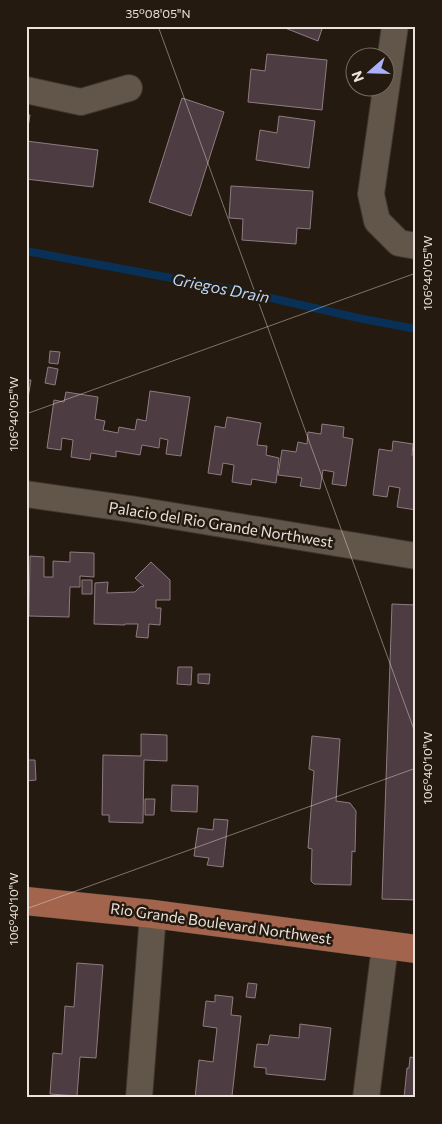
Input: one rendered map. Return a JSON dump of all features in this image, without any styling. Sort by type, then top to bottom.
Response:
[{"type":"main road","name":"Rio Grande Boulevard Northwest","points":[[26,901],[153,914],[416,950]]},
{"type":"street","points":[[395,26],[371,194],[377,221],[399,243],[416,246]]},
{"type":"street","points":[[26,90],[82,102],[130,88]]},
{"type":"street","name":"Palacio del Rio Grande Northwest","points":[[26,494],[416,556]]},
{"type":"street","points":[[139,1098],[153,914]]},
{"type":"street","points":[[366,1098],[385,946]]},
{"type":"building","points":[[280,26],[323,26],[318,41]]},
{"type":"building","points":[[267,54],[327,60],[322,110],[248,102],[251,69],[265,71]]},
{"type":"building","points":[[182,98],[224,112],[191,216],[149,202]]},
{"type":"building","points":[[26,114],[30,115],[26,140]]},
{"type":"building","points":[[279,116],[315,121],[309,168],[256,160],[260,130],[277,133]]},
{"type":"building","points":[[26,141],[98,150],[93,187],[26,179]]},
{"type":"building","points":[[231,186],[313,191],[310,229],[297,228],[296,244],[242,240],[243,219],[229,218]]},
{"type":"building","points":[[50,351],[60,352],[58,364],[49,363]]},
{"type":"building","points":[[48,367],[58,369],[55,385],[45,383]]},
{"type":"building","points":[[26,380],[31,380],[26,410]]},
{"type":"building","points":[[150,391],[190,397],[181,456],[166,454],[168,440],[160,438],[159,448],[142,445],[140,455],[116,451],[116,457],[91,453],[90,460],[71,457],[73,440],[62,438],[61,450],[47,448],[54,400],[64,402],[66,392],[98,397],[95,419],[105,421],[103,430],[118,433],[119,427],[135,430],[137,419],[146,421]]},
{"type":"building","points":[[227,417],[261,423],[257,445],[267,446],[266,455],[279,458],[276,483],[252,479],[251,485],[232,482],[234,465],[223,463],[221,475],[208,473],[215,426],[225,428]]},
{"type":"building","points":[[322,424],[344,427],[343,437],[353,439],[346,486],[332,484],[334,472],[323,470],[320,489],[300,486],[302,478],[278,475],[282,450],[296,452],[298,442],[307,444],[308,432],[321,434]]},
{"type":"building","points":[[393,441],[413,444],[412,455],[416,455],[416,510],[397,507],[400,488],[389,486],[387,497],[373,495],[379,449],[392,451]]},
{"type":"building","points":[[70,552],[94,553],[94,577],[80,576],[80,587],[70,587],[69,617],[29,616],[30,556],[44,557],[44,577],[53,577],[53,561],[70,562]]},
{"type":"building","points":[[151,562],[170,580],[170,600],[156,600],[156,608],[161,608],[160,625],[149,624],[148,638],[136,637],[138,624],[94,624],[95,583],[108,582],[107,593],[135,592],[144,586],[135,578]]},
{"type":"building","points":[[82,580],[92,580],[92,594],[82,594]]},
{"type":"building","points":[[392,604],[416,605],[416,900],[382,899]]},
{"type":"building","points":[[178,667],[192,667],[191,685],[177,684]]},
{"type":"building","points":[[198,674],[210,674],[209,684],[198,683]]},
{"type":"building","points":[[141,734],[167,735],[167,761],[144,760],[143,823],[109,822],[109,815],[102,815],[103,755],[141,756]]},
{"type":"building","points":[[312,736],[340,739],[336,801],[350,803],[356,811],[355,852],[352,851],[351,885],[314,884],[311,881],[312,849],[308,848],[314,771],[309,769]]},
{"type":"building","points":[[26,760],[35,760],[36,780],[26,781]]},
{"type":"building","points":[[172,785],[198,786],[197,812],[171,811]]},
{"type":"building","points":[[145,799],[155,799],[154,815],[145,815]]},
{"type":"building","points":[[214,819],[228,820],[223,867],[207,865],[209,858],[194,856],[198,828],[213,830]]},
{"type":"building","points":[[77,963],[103,965],[96,1058],[80,1057],[77,1096],[50,1094],[53,1053],[62,1054],[65,1006],[74,1007]]},
{"type":"building","points":[[248,983],[257,984],[255,998],[246,997]]},
{"type":"building","points":[[215,995],[233,997],[231,1015],[241,1016],[232,1096],[229,1096],[229,1098],[195,1098],[199,1060],[213,1062],[217,1028],[203,1026],[206,1001],[215,1002]]},
{"type":"building","points":[[300,1024],[331,1028],[325,1080],[266,1074],[266,1068],[254,1067],[257,1044],[268,1045],[270,1035],[299,1038]]},
{"type":"building","points":[[410,1057],[416,1058],[416,1098],[404,1098],[407,1068],[409,1068]]},
{"type":"waterway","name":"Griegos Drain","points":[[26,251],[236,290],[358,318],[416,329]]}]
